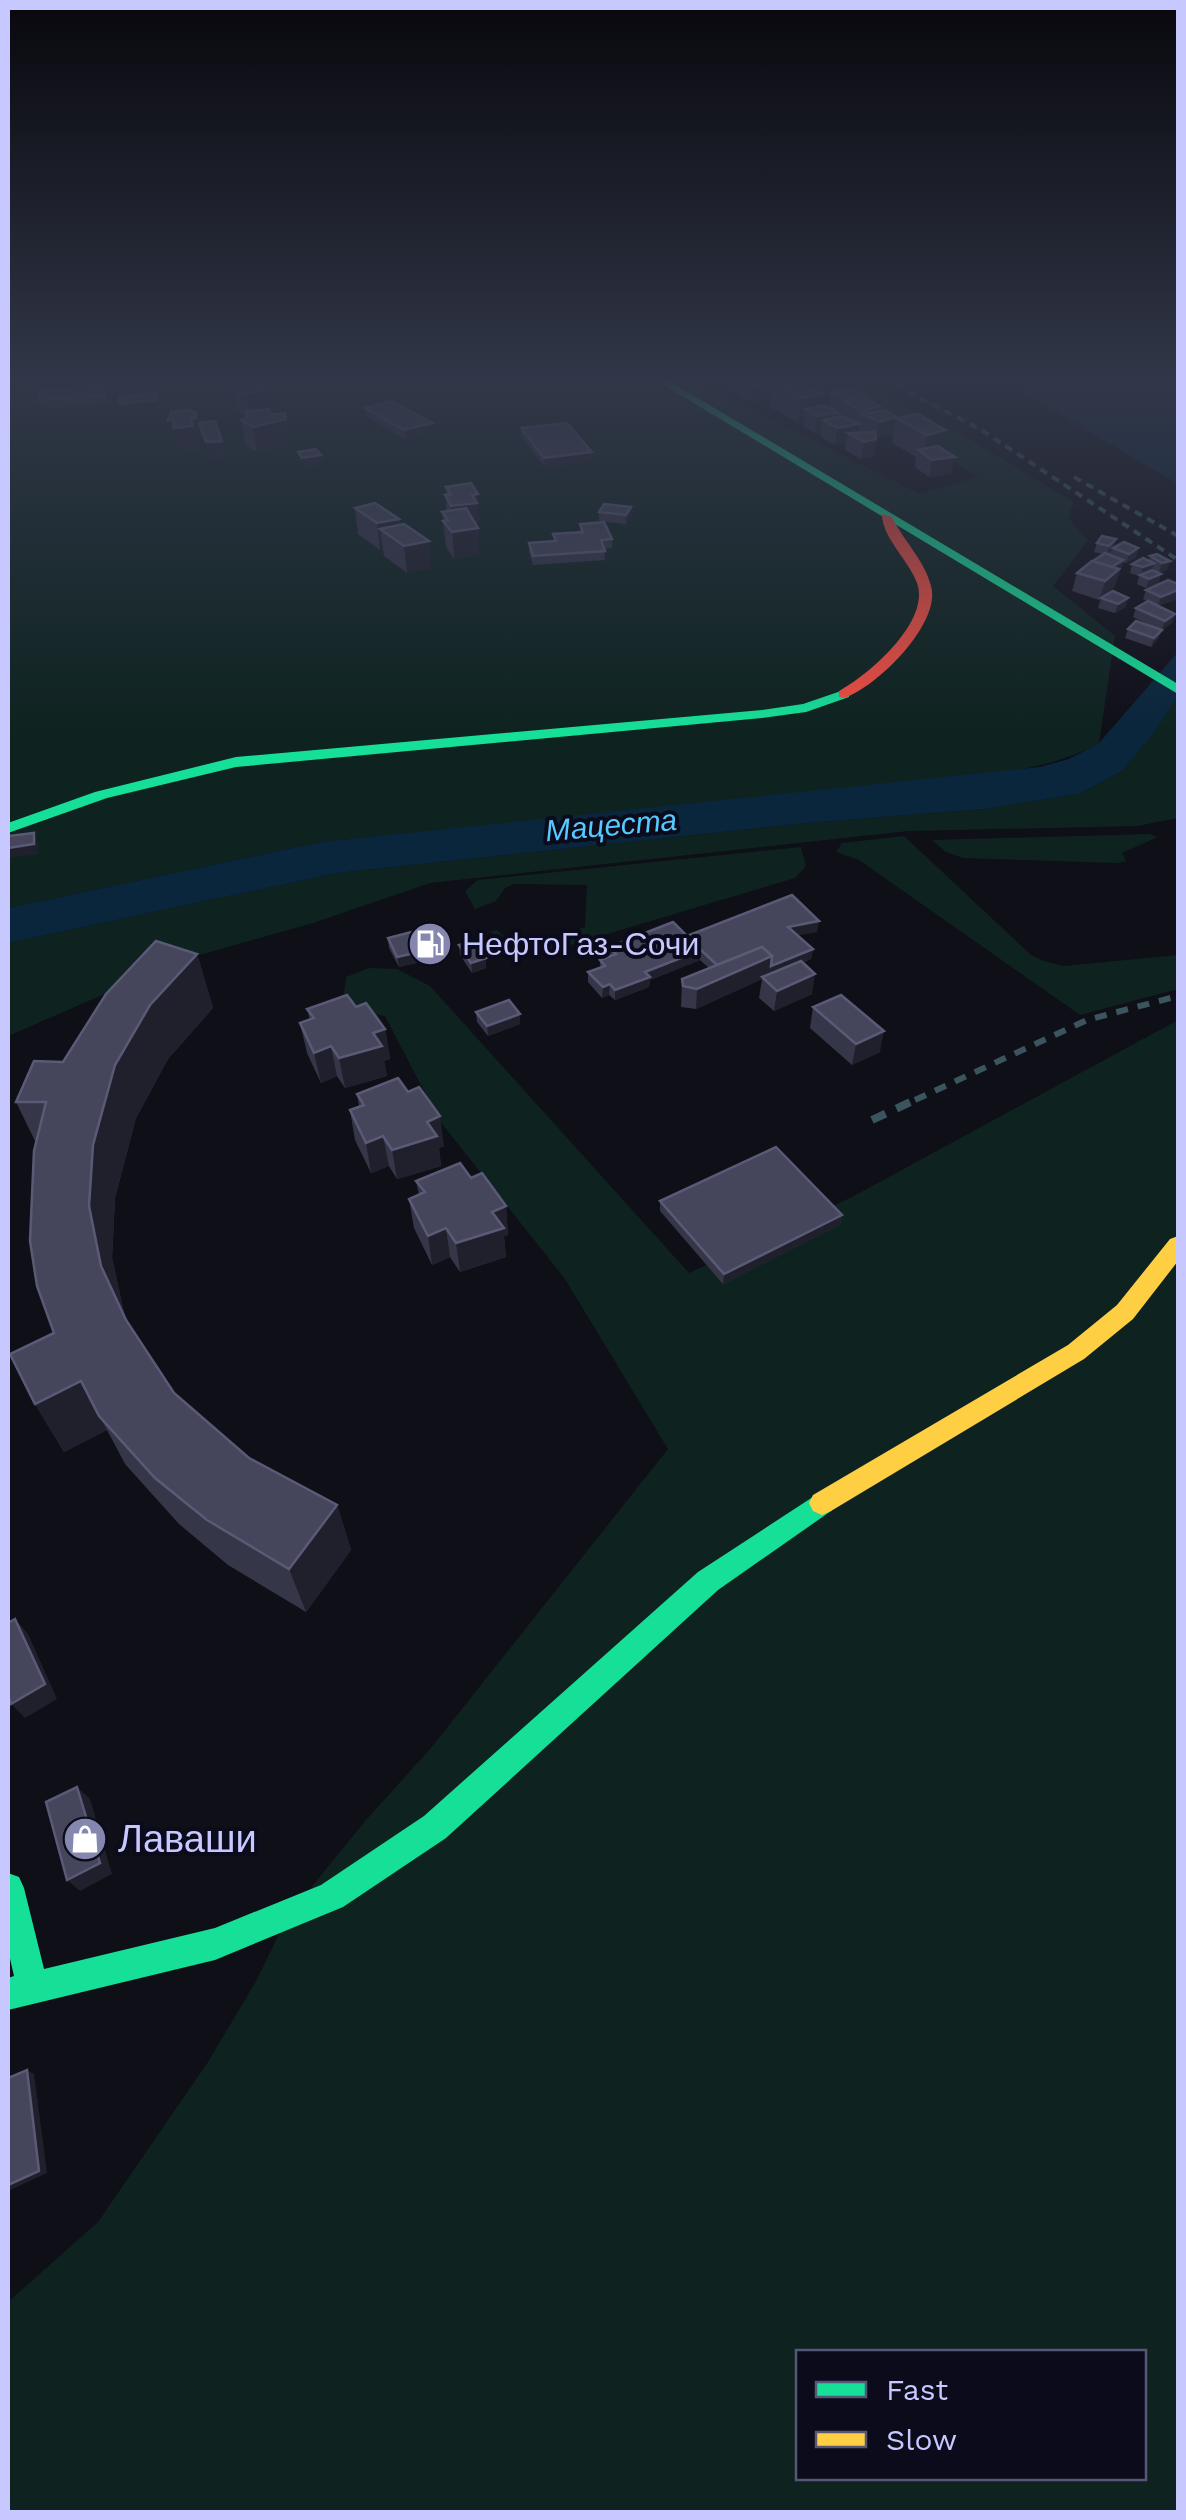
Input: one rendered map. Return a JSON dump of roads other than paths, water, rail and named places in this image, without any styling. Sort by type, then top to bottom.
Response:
[{"type":"main road","points":[[853,496],[1178,690]]},
{"type":"main road","points":[[8,828],[101,795],[236,762],[762,714],[834,700],[856,689],[894,653],[926,604],[926,588],[902,553],[886,517]]},
{"type":"main road","points":[[8,1994],[187,1950],[288,1916],[336,1894],[430,1831],[519,1757],[596,1680],[707,1582],[778,1531],[867,1476],[1042,1376],[1115,1321],[1178,1245]]},
{"type":"main road","points":[[8,1888],[32,1988]]},
{"type":"water","name":"Мацеста","points":[[1178,652],[1178,696],[1151,736],[1122,771],[1079,794],[984,809],[807,823],[337,873],[8,943],[8,908],[321,842],[1040,767],[1069,759],[1099,743]]},
{"type":"railway","points":[[1081,496],[1178,560]]},
{"type":"railway","points":[[1107,496],[1178,536]]},
{"type":"railway","points":[[915,1100],[1087,1020],[1178,996]]},
{"type":"railway","points":[[872,1120],[921,1097]]},
{"type":"place","name":"НефтоГаз-Сочи","points":[[430,944]]},
{"type":"place","name":"Лаваши","points":[[85,1839]]}]
